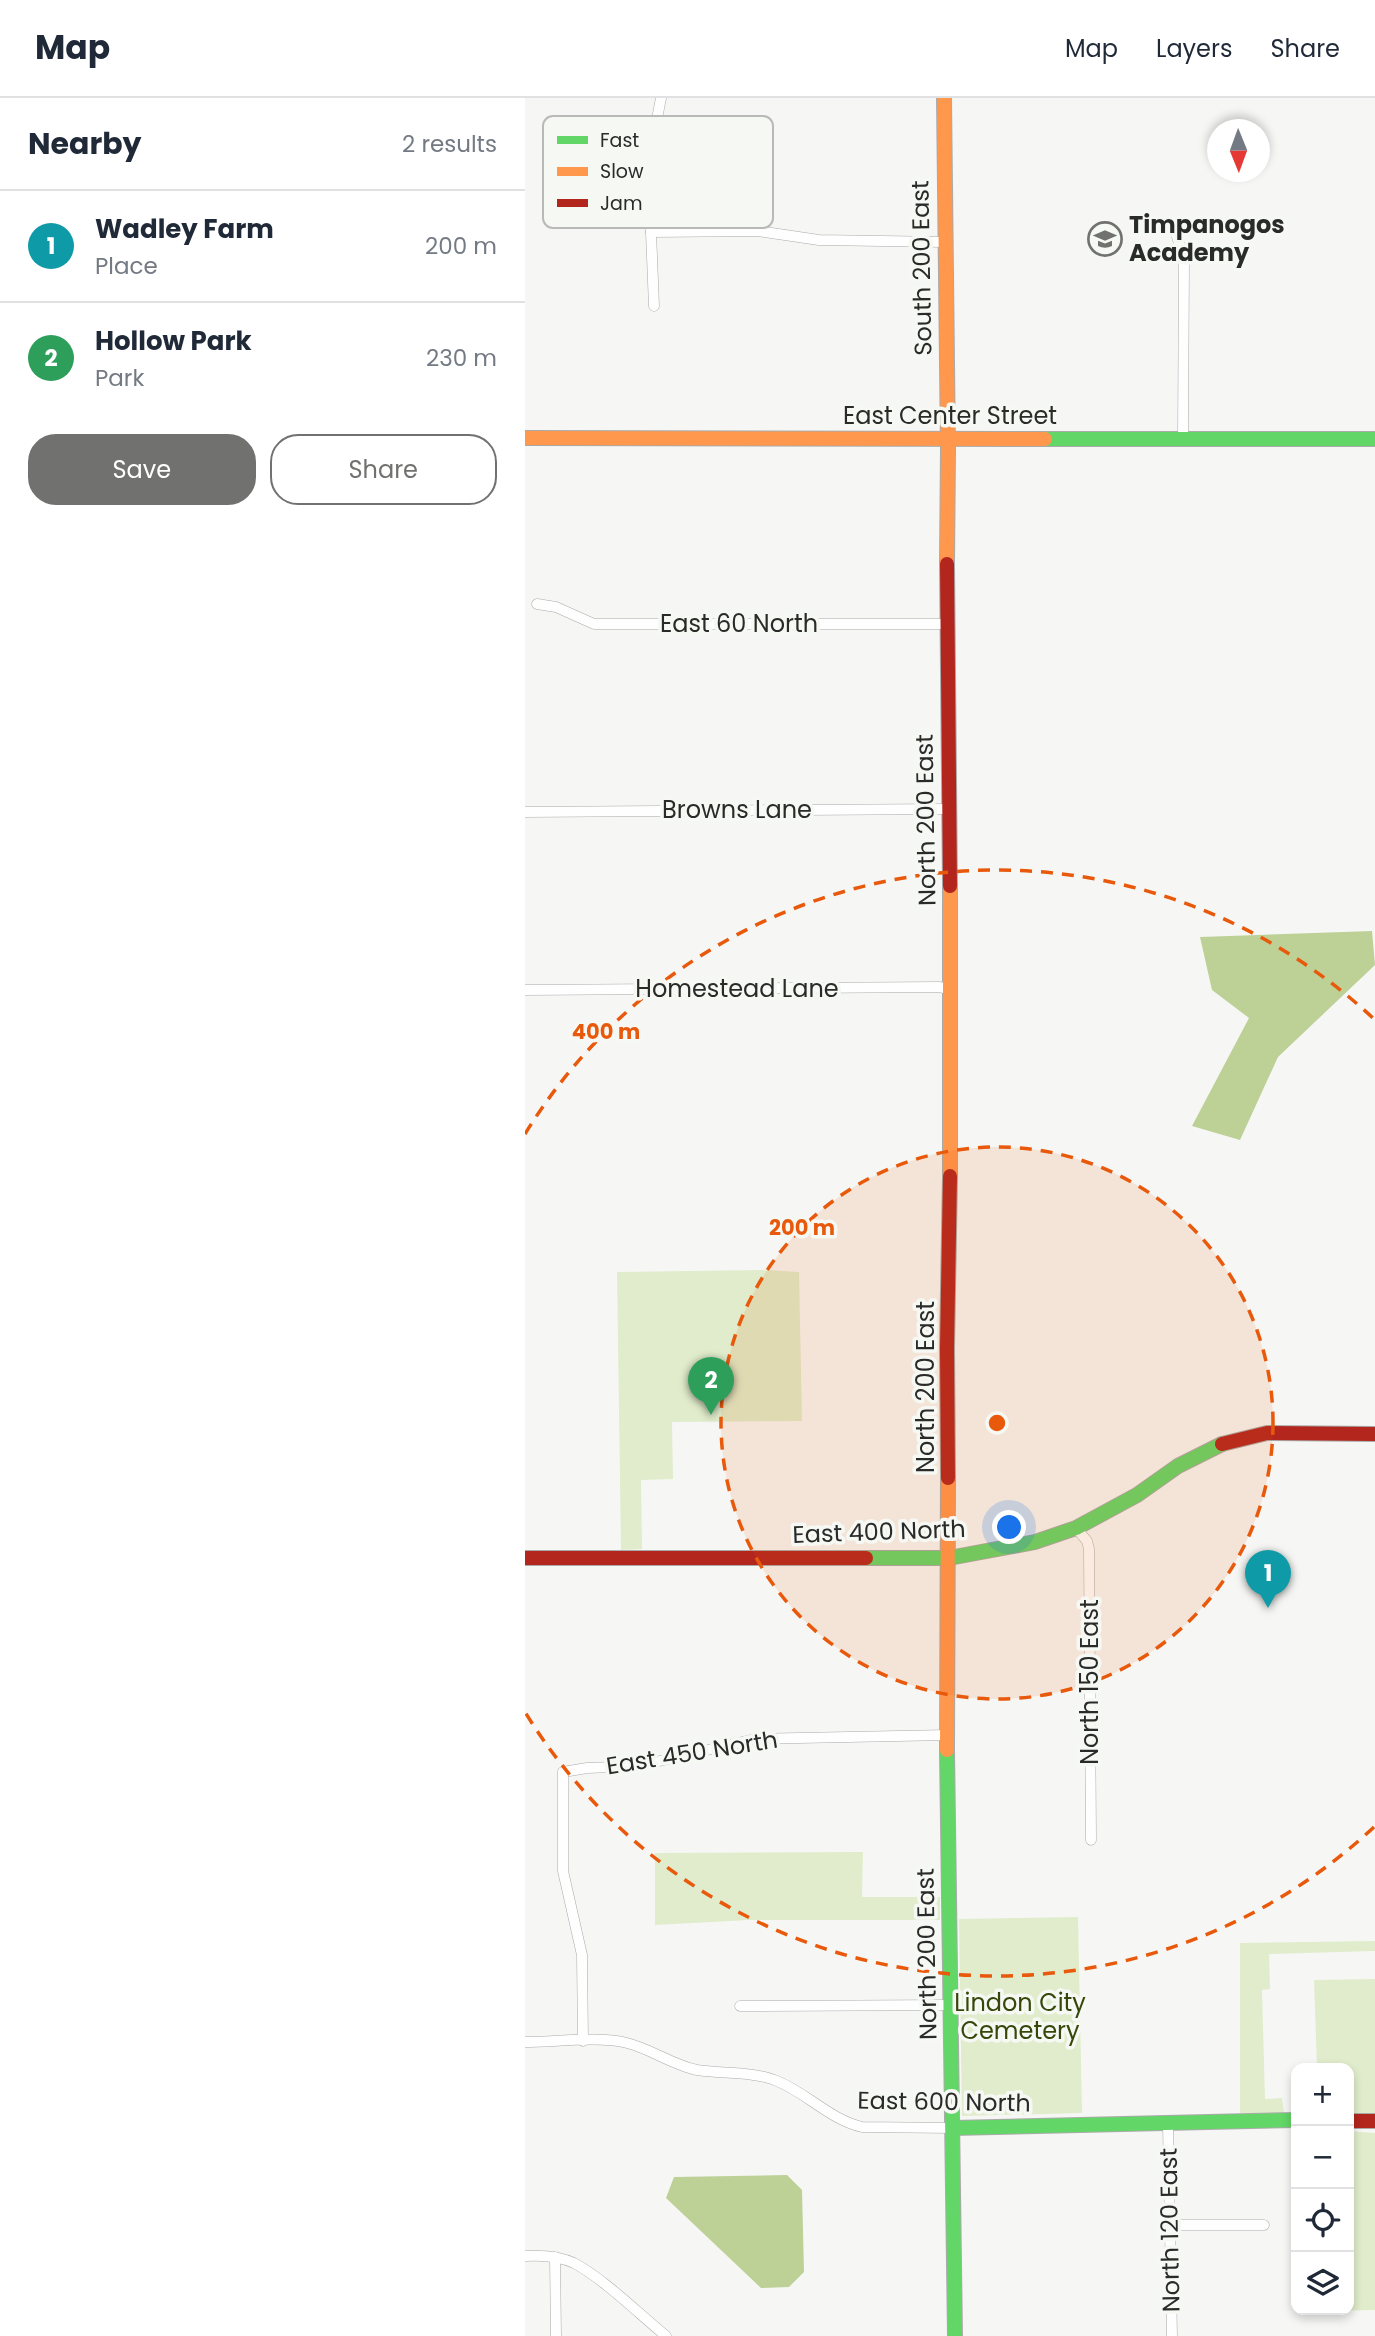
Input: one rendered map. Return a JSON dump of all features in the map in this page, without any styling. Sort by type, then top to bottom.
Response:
[{"type":"street","points":[[658,116],[661,98]]},
{"type":"street","name":"South 200 East","points":[[944,98],[947,438]]},
{"type":"street","points":[[651,228],[654,306]]},
{"type":"street","points":[[651,232],[758,231],[819,240],[944,242]]},
{"type":"street","points":[[1176,233],[1184,260],[1184,439]]},
{"type":"street","name":"East Center Street","points":[[525,438],[1375,439]]},
{"type":"street","name":"North 200 East","points":[[947,438],[946,624],[950,871],[947,1735],[955,2336]]},
{"type":"street","name":"East 60 North","points":[[537,604],[556,607],[594,624],[946,624]]},
{"type":"street","name":"Browns Lane","points":[[525,812],[948,809]]},
{"type":"street","name":"Homestead Lane","points":[[525,990],[949,989]]},
{"type":"street","name":"East 400 North","points":[[525,1558],[949,1558],[1035,1542],[1076,1528],[1137,1495],[1178,1466],[1217,1445],[1268,1433],[1375,1434]]},
{"type":"street","name":"North 150 East","points":[[1076,1528],[1087,1541],[1089,1549],[1091,1840]]},
{"type":"street","name":"East 450 North","points":[[583,2041],[582,1955],[563,1871],[563,1772],[638,1766],[755,1739],[947,1735]]},
{"type":"street","points":[[740,2006],[951,2006]]},
{"type":"street","name":"East 600 North","points":[[525,2042],[625,2042],[693,2069],[754,2075],[773,2080],[789,2087],[838,2119],[862,2127],[953,2128],[1291,2120]]},
{"type":"street","points":[[1354,2121],[1375,2121]]},
{"type":"street","name":"North 120 East","points":[[1168,2124],[1172,2336]]},
{"type":"street","points":[[1170,2225],[1264,2225]]},
{"type":"street","points":[[525,2256],[555,2257],[573,2263],[666,2336]]},
{"type":"street","points":[[555,2257],[556,2336]]},
{"type":"green space","points":[[617,1272],[799,1272],[802,1421],[672,1422],[673,1479],[641,1480],[642,1549],[621,1550]]},
{"type":"green space","points":[[863,1852],[862,1897],[940,1897],[940,1920],[749,1920],[655,1925],[655,1853]]},
{"type":"green space","name":"Lindon City Cemetery","points":[[1078,1917],[1082,2113],[962,2116],[959,1919]]},
{"type":"green space","points":[[1375,1941],[1375,1951],[1269,1954],[1270,1989],[1262,1990],[1265,2099],[1282,2098],[1284,2113],[1240,2113],[1240,1943]]},
{"type":"green space","points":[[1375,1979],[1375,2114],[1354,2113],[1354,2063],[1317,2063],[1314,1980]]},
{"type":"green space","points":[[1354,2131],[1375,2133],[1375,2310],[1354,2310]]},
{"type":"shaded area","points":[[1372,931],[1375,965],[1278,1057],[1240,1140],[1192,1126],[1249,1018],[1212,990],[1200,937]]},
{"type":"shaded area","points":[[787,2175],[802,2190],[804,2272],[789,2287],[761,2288],[666,2198],[674,2177]]},
{"type":"traffic: fast","points":[[1045,439],[1375,439]]},
{"type":"traffic: fast","points":[[866,1558],[949,1558],[1035,1542],[1076,1528],[1137,1495],[1178,1466],[1222,1444]]},
{"type":"traffic: fast","points":[[947,1750],[955,2336]]},
{"type":"traffic: fast","points":[[953,2128],[1291,2120]]},
{"type":"traffic: slow","points":[[944,98],[947,564]]},
{"type":"traffic: slow","points":[[525,438],[1045,439]]},
{"type":"traffic: slow","points":[[950,886],[950,1176]]},
{"type":"traffic: slow","points":[[947,1750],[948,1478]]},
{"type":"traffic: jam","points":[[947,564],[950,886]]},
{"type":"traffic: jam","points":[[948,1478],[950,1176]]},
{"type":"traffic: jam","points":[[1222,1444],[1267,1433],[1375,1434]]},
{"type":"traffic: jam","points":[[525,1558],[866,1558]]},
{"type":"traffic: jam","points":[[1354,2121],[1375,2121]]},
{"type":"place","name":"Timpanogos Academy","points":[[1105,239]]},
{"type":"place","name":"Hollow Park","points":[[711,1415]]},
{"type":"place","name":"Wadley Farm","points":[[1268,1608]]}]
